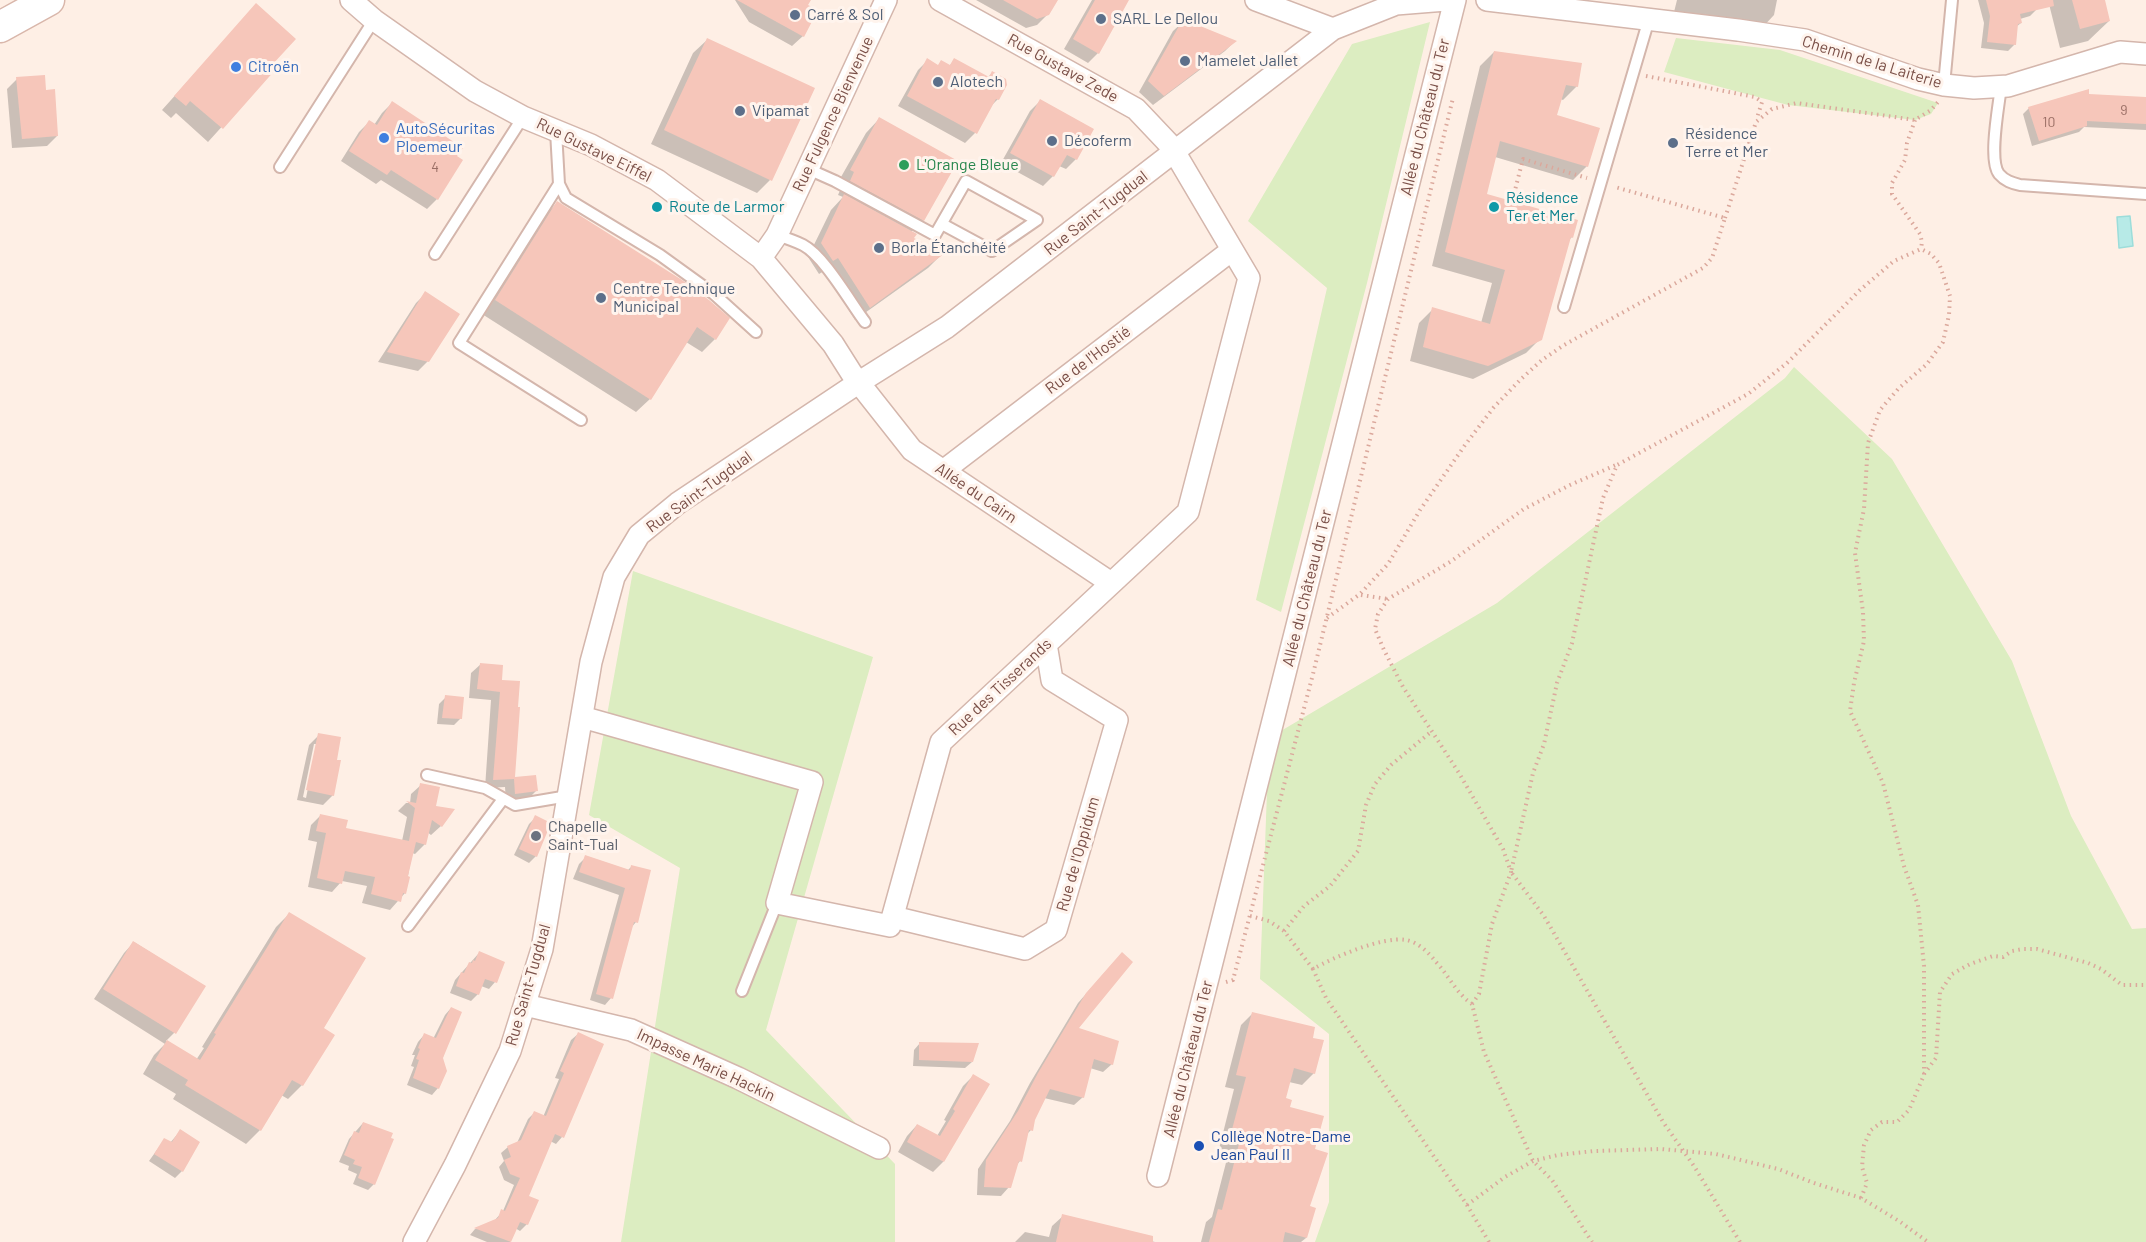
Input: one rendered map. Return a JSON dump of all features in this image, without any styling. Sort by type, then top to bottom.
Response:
[{"type":"main road","points":[[0,27],[49,0]]},
{"type":"street","name":"Rue Gustave Eiffel","points":[[351,0],[374,20],[476,91],[523,117],[591,145],[657,180],[761,258],[833,344],[858,383]]},
{"type":"street","name":"Rue Fulgence Bienvenue","points":[[761,258],[777,235],[886,0]]},
{"type":"street","name":"Rue Gustave Zede","points":[[940,0],[1136,109],[1174,152]]},
{"type":"street","points":[[1256,0],[1333,29],[1396,4],[1446,0]]},
{"type":"street","name":"Allée du Château du Ter","points":[[1158,1176],[1455,0]]},
{"type":"street","name":"Chemin de la Laiterie","points":[[1487,0],[1646,13],[1805,40],[1918,79],[1974,88],[2001,86],[2120,52],[2146,54]]},
{"type":"street","name":"Rue Saint-Tugdual","points":[[414,1242],[455,1165],[510,1051],[525,1005],[542,949],[591,662],[614,578],[639,535],[678,503],[858,383],[947,327],[1333,29]]},
{"type":"street","name":"Rue des Tisserands","points":[[893,916],[941,742],[1188,512],[1250,278],[1174,152]]},
{"type":"street","name":"Rue de l'Hostié","points":[[943,471],[1232,250]]},
{"type":"street","name":"Allée du Cairn","points":[[858,383],[912,450],[1111,583]]},
{"type":"street","name":"Rue de l'Oppidum","points":[[893,916],[1025,949],[1056,930],[1117,720],[1052,680],[1046,644]]},
{"type":"street","points":[[582,717],[812,782],[777,903],[890,926],[893,916]]},
{"type":"street","name":"Impasse Marie Hackin","points":[[525,1005],[631,1029],[738,1078],[879,1148]]},
{"type":"lane","points":[[1944,85],[1952,0]]},
{"type":"lane","points":[[1564,307],[1633,74],[1646,13]]},
{"type":"lane","points":[[280,167],[374,20]]},
{"type":"lane","points":[[2001,86],[1994,150],[1998,173],[2008,181],[2020,185],[2146,194]]},
{"type":"lane","points":[[435,254],[523,117]]},
{"type":"lane","points":[[556,131],[559,184],[566,198],[660,255],[714,294],[756,332]]},
{"type":"lane","points":[[808,169],[835,181],[935,235],[966,181],[1037,220],[992,251],[942,224]]},
{"type":"lane","points":[[559,184],[459,343],[581,420]]},
{"type":"lane","points":[[777,235],[804,245],[811,251],[824,265],[865,322]]},
{"type":"lane","points":[[427,775],[485,788],[515,805],[568,796]]},
{"type":"lane","points":[[408,926],[503,799]]},
{"type":"lane","points":[[742,991],[777,903]]},
{"type":"path","points":[[1327,618],[1360,594],[1388,564],[1420,510],[1465,446],[1494,407],[1521,378],[1564,345],[1703,268],[1712,258],[1762,102],[1755,97],[1633,74]]},
{"type":"path","points":[[1921,249],[1920,234],[1892,194],[1892,183],[1905,160],[1907,143],[1915,120],[1931,110],[1939,100],[1944,85]]},
{"type":"path","points":[[1206,987],[1233,980],[1327,618],[1454,93]]},
{"type":"path","points":[[1756,122],[1772,110],[1797,103],[1915,120]]},
{"type":"path","points":[[1514,194],[1523,159],[1591,179]]},
{"type":"path","points":[[1615,187],[1725,218]]},
{"type":"path","points":[[1740,1242],[1694,1166],[1663,1122],[1544,916],[1511,872],[1503,849],[1459,773],[1403,687],[1375,629],[1378,614],[1388,599],[1450,562],[1524,509],[1570,485],[1617,465],[1748,394],[1787,363],[1860,290],[1894,261],[1921,249]]},
{"type":"path","points":[[1921,249],[1931,254],[1939,263],[1950,296],[1950,315],[1943,342],[1927,364],[1899,388],[1880,410],[1868,443],[1864,509],[1855,553],[1863,612],[1864,641],[1850,711],[1883,783],[1918,905],[1924,966],[1924,1075]]},
{"type":"path","points":[[1472,1004],[1479,994],[1492,924],[1511,872],[1533,773],[1544,744],[1557,683],[1572,643],[1603,498],[1617,465]]},
{"type":"path","points":[[1360,594],[1388,599]]},
{"type":"path","points":[[1284,931],[1304,906],[1330,886],[1358,851],[1366,805],[1375,784],[1391,765],[1432,731]]},
{"type":"path","points":[[1250,916],[1269,921],[1284,931],[1313,969],[1326,998],[1467,1205],[1489,1242]]},
{"type":"path","points":[[1313,969],[1346,953],[1391,940],[1408,940],[1425,950],[1439,964],[1460,996],[1472,1004],[1484,1052],[1533,1161],[1552,1180],[1592,1242]]},
{"type":"path","points":[[1861,1198],[1867,1183],[1862,1167],[1864,1144],[1871,1130],[1882,1122],[1897,1122],[1909,1110],[1924,1075],[1936,1058],[1940,992],[1952,974],[1970,964],[1992,956],[2003,957],[2023,948],[2037,949],[2088,963],[2101,969],[2122,985],[2146,985]]},
{"type":"path","points":[[1467,1205],[1505,1177],[1533,1161],[1558,1155],[1594,1151],[1661,1149],[1716,1154],[1778,1168],[1814,1183],[1861,1198],[1928,1242]]},
{"type":"green space","points":[[1430,22],[1367,283],[1281,612],[1256,600],[1327,288],[1248,221],[1352,44]]},
{"type":"green space","points":[[1676,38],[1780,50],[1938,103],[1931,114],[1915,120],[1788,105],[1664,72]]},
{"type":"green space","points":[[1794,367],[1892,459],[2012,661],[2071,816],[2132,929],[2146,928],[2146,1242],[1315,1242],[1329,1202],[1329,1034],[1260,979],[1269,738],[1497,603],[1785,378]]},
{"type":"green space","points":[[633,571],[873,657],[766,1030],[895,1164],[895,1242],[621,1242],[680,868],[589,815]]},
{"type":"water","points":[[2130,216],[2133,246],[2119,248],[2117,217]]},
{"type":"building","name":"Carré & Sol","points":[[737,0],[811,0],[808,5],[818,10],[804,37]]},
{"type":"building","points":[[1003,0],[1058,0],[1049,15],[1037,19]]},
{"type":"building","name":"SARL Le Dellou","points":[[1095,0],[1129,0],[1099,54],[1073,39]]},
{"type":"building","points":[[1986,0],[2053,0],[2054,6],[2020,14],[2022,23],[2018,24],[2016,45],[1987,42],[1990,16]]},
{"type":"building","points":[[2072,0],[2105,0],[2110,21],[2080,29]]},
{"type":"building","name":"Citroën","points":[[256,3],[296,39],[272,65],[276,69],[223,129],[190,101],[186,106],[174,96]]},
{"type":"building","name":"Mamelet Jallet","points":[[1183,19],[1237,41],[1164,96],[1148,81]]},
{"type":"building","name":"Vipamat","points":[[707,38],[815,88],[772,181],[664,130]]},
{"type":"building","name":"Résidence Ter et Mer","points":[[1494,51],[1582,63],[1578,87],[1566,85],[1557,115],[1600,128],[1588,167],[1500,141],[1487,194],[1578,220],[1573,238],[1571,237],[1542,340],[1488,366],[1423,347],[1432,307],[1490,324],[1505,270],[1445,252]]},
{"type":"building","points":[[927,58],[938,65],[941,60],[950,65],[954,58],[989,77],[992,71],[1006,79],[1007,85],[999,100],[996,99],[977,134],[907,96]]},
{"type":"building","points":[[45,75],[46,90],[55,89],[58,136],[22,139],[16,77]]},
{"type":"building","points":[[2089,89],[2089,94],[2146,97],[2146,124],[2087,121],[2087,126],[2039,141],[2028,107]]},
{"type":"building","name":"Décoferm","points":[[1040,99],[1094,129],[1077,160],[1067,155],[1054,177],[1010,153]]},
{"type":"building","points":[[392,101],[463,148],[457,156],[463,160],[438,200],[391,170],[387,175],[349,151],[369,120],[377,125]]},
{"type":"building","name":"L'Orange Bleue","points":[[879,117],[958,161],[924,221],[850,181],[854,172],[850,170]]},
{"type":"building","name":"Borla Étanchéité","points":[[844,194],[917,234],[914,238],[944,254],[870,308],[838,258],[833,261],[821,243]]},
{"type":"building","name":"Centre Technique Municipal","points":[[557,201],[682,280],[730,318],[716,340],[697,327],[651,400],[495,300]]},
{"type":"building","points":[[425,291],[460,314],[429,362],[387,352]]},
{"type":"building","points":[[480,663],[503,665],[502,680],[520,681],[515,777],[536,775],[538,791],[515,794],[514,779],[493,780],[500,692],[477,689]]},
{"type":"building","points":[[445,695],[464,697],[462,719],[442,718]]},
{"type":"building","points":[[318,733],[341,737],[337,760],[341,760],[334,796],[306,790]]},
{"type":"building","points":[[420,783],[440,787],[436,806],[455,809],[442,827],[432,820],[426,845],[416,842],[406,894],[403,893],[401,902],[371,894],[375,877],[345,871],[342,884],[317,878],[326,833],[316,831],[320,814],[348,820],[346,828],[409,841],[415,808],[406,801],[416,803]]},
{"type":"building","name":"Chapelle Saint-Tual","points":[[535,815],[551,823],[537,857],[519,849]]},
{"type":"building","points":[[585,855],[630,870],[631,865],[651,870],[638,923],[634,922],[613,999],[596,994],[625,888],[579,872]]},
{"type":"building","points":[[289,912],[366,958],[324,1028],[335,1035],[303,1086],[292,1080],[261,1131],[185,1085],[188,1080],[155,1060],[167,1040],[200,1060],[216,1034],[214,1033]]},
{"type":"building","points":[[133,941],[206,986],[176,1034],[103,989]]},
{"type":"building","points":[[479,951],[505,962],[497,983],[485,979],[479,995],[456,986],[461,972],[464,973],[469,962],[475,961]]},
{"type":"building","points":[[1122,952],[1133,962],[1079,1028],[1119,1041],[1113,1065],[1094,1059],[1084,1098],[1050,1089],[1035,1120],[1033,1131],[1029,1130],[1022,1162],[1019,1161],[1011,1188],[984,1187],[986,1160],[1018,1111],[1086,993]]},
{"type":"building","points":[[451,1007],[462,1012],[443,1058],[447,1071],[439,1089],[413,1078],[419,1060],[416,1059],[420,1049],[418,1048],[424,1033],[436,1038]]},
{"type":"building","points":[[1252,1012],[1315,1027],[1313,1038],[1324,1040],[1315,1074],[1294,1068],[1286,1098],[1292,1100],[1290,1107],[1324,1116],[1315,1149],[1328,1153],[1310,1206],[1316,1208],[1307,1238],[1285,1232],[1283,1242],[1209,1242],[1218,1209],[1222,1210],[1240,1140],[1230,1137],[1246,1077],[1236,1075]]},
{"type":"building","points":[[578,1032],[604,1044],[564,1138],[555,1134],[529,1196],[539,1200],[528,1225],[520,1222],[511,1242],[474,1228],[498,1218],[501,1209],[505,1211],[520,1178],[510,1174],[504,1160],[511,1157],[507,1146],[521,1140],[534,1111],[546,1116],[564,1073],[560,1071]]},
{"type":"building","points":[[919,1042],[979,1043],[973,1062],[919,1060]]},
{"type":"building","points":[[973,1074],[990,1084],[944,1162],[907,1142],[917,1124],[940,1136]]},
{"type":"building","points":[[363,1122],[393,1133],[391,1138],[394,1139],[375,1185],[358,1178],[362,1167],[353,1164],[355,1160],[344,1155],[354,1131],[359,1133]]},
{"type":"building","points":[[180,1129],[200,1142],[183,1172],[154,1154],[164,1138],[172,1142]]},
{"type":"building","points":[[1062,1214],[1153,1236],[1153,1242],[1056,1242]]},
{"type":"place","name":"Carré & Sol","points":[[795,15]]},
{"type":"place","name":"SARL Le Dellou","points":[[1101,19]]},
{"type":"place","name":"Mamelet Jallet","points":[[1185,61]]},
{"type":"place","name":"Citroën","points":[[236,67]]},
{"type":"place","name":"Alotech","points":[[938,82]]},
{"type":"place","name":"Vipamat","points":[[740,111]]},
{"type":"place","name":"AutoSécuritas Ploemeur","points":[[384,138]]},
{"type":"place","name":"Décoferm","points":[[1052,141]]},
{"type":"place","name":"Résidence Terre et Mer","points":[[1673,143]]},
{"type":"place","name":"L'Orange Bleue","points":[[904,165]]},
{"type":"place","name":"Route de Larmor","points":[[657,207]]},
{"type":"place","name":"Résidence Ter et Mer","points":[[1494,207]]},
{"type":"place","name":"Borla Étanchéité","points":[[879,248]]},
{"type":"place","name":"Centre Technique Municipal","points":[[601,298]]},
{"type":"place","name":"Chapelle Saint-Tual","points":[[536,836]]},
{"type":"place","name":"Collège Notre-Dame Jean Paul II","points":[[1199,1146]]}]
